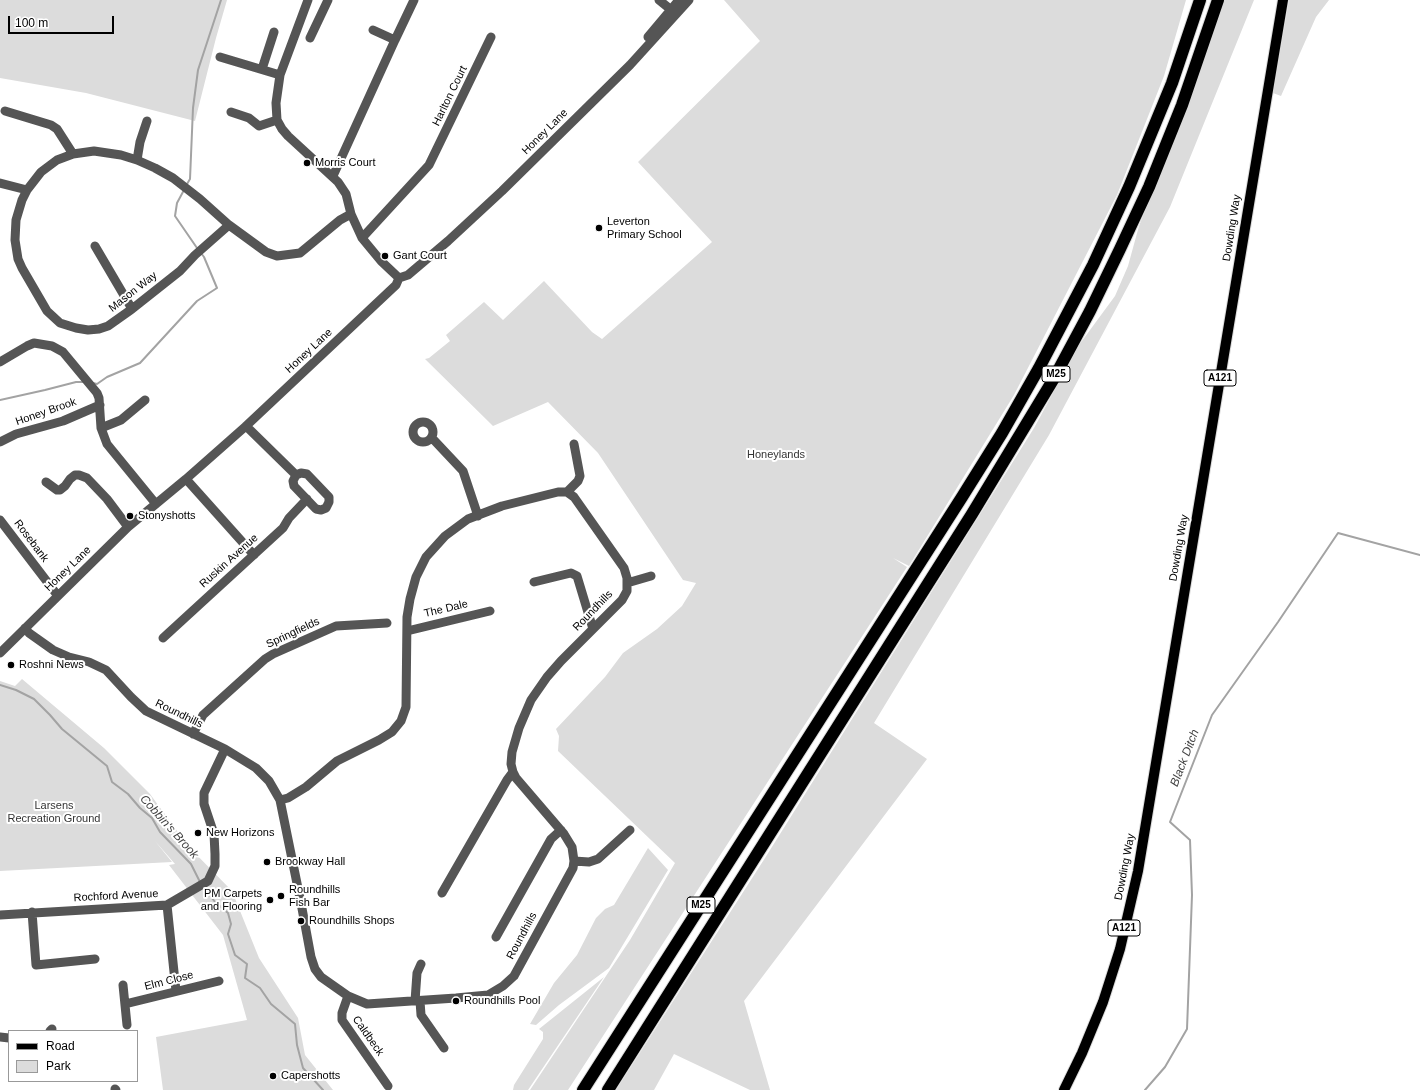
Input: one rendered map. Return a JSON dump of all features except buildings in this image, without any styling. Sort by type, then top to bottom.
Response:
[{"type":"highway","name":"M25","points":[[1184,47],[1193,0]]},
{"type":"highway","name":"M25","points":[[583,1090],[954,510],[1020,402],[1064,323],[1114,222],[1150,139],[1200,0]]},
{"type":"highway","name":"M25","points":[[608,1090],[972,514],[1013,448],[1056,373],[1100,290],[1149,186],[1182,105],[1218,0]]},
{"type":"main road","name":"Dowding Way","points":[[1064,1090],[1082,1053],[1103,1002],[1120,949],[1138,871],[1283,0]]},
{"type":"street","points":[[308,0],[280,75],[276,103],[277,120],[288,136],[338,182],[346,194],[351,214],[362,238],[380,261],[399,278]]},
{"type":"street","points":[[310,38],[328,0]]},
{"type":"street","points":[[333,176],[394,40],[414,0]]},
{"type":"street","points":[[659,0],[674,13]]},
{"type":"street","name":"Honey Lane","points":[[674,13],[679,0]]},
{"type":"street","name":"Honey Lane","points":[[0,653],[128,527],[186,479],[246,426],[396,285],[399,278],[408,276],[414,271],[502,191],[630,65],[630,58],[674,13],[689,0]]},
{"type":"street","points":[[302,16],[318,21]]},
{"type":"street","points":[[372,30],[394,40]]},
{"type":"street","points":[[262,69],[274,32]]},
{"type":"street","name":"Harlton Court","points":[[362,238],[429,165],[492,37]]},
{"type":"street","points":[[220,57],[280,75]]},
{"type":"street","points":[[5,111],[51,125],[57,129],[73,154]]},
{"type":"street","points":[[231,112],[249,118],[259,126],[277,120]]},
{"type":"street","points":[[137,160],[140,142],[147,121]]},
{"type":"street","name":"Mason Way","points":[[229,225],[195,255],[180,271],[132,309],[108,326],[88,330],[60,323],[47,311],[22,268],[15,248],[16,220],[27,190],[41,172],[49,165],[73,154],[94,151],[102,151],[137,160],[173,178],[229,225],[266,252],[277,256],[300,253],[340,220],[351,214]]},
{"type":"street","points":[[0,183],[27,190]]},
{"type":"street","points":[[95,246],[132,309]]},
{"type":"street","points":[[0,362],[27,346],[34,344],[43,344],[58,348],[63,352],[99,398],[101,428],[107,444],[156,504]]},
{"type":"street","points":[[101,428],[121,420],[145,400]]},
{"type":"street","name":"Honey Brook","points":[[0,442],[16,434],[63,421],[100,405]]},
{"type":"street","points":[[246,426],[296,475]]},
{"type":"street","points":[[432,438],[463,471],[478,516]]},
{"type":"street","points":[[567,492],[578,481],[580,476],[574,444]]},
{"type":"street","points":[[301,473],[307,474],[329,497],[326,508],[321,510],[316,509],[294,486],[293,481],[296,475],[301,473]]},
{"type":"street","points":[[46,482],[57,490],[60,490],[65,486],[70,478],[79,475],[87,478],[107,499],[128,527]]},
{"type":"street","points":[[186,479],[254,554]]},
{"type":"street","points":[[280,800],[288,798],[306,787],[337,761],[392,732],[401,722],[406,707],[405,675],[408,631],[407,617],[416,577],[426,557],[445,536],[468,519],[516,503],[558,492],[567,492],[574,497],[624,568],[627,583],[651,576]]},
{"type":"street","name":"Ruskin Avenue","points":[[163,638],[283,528],[289,518],[306,499]]},
{"type":"street","name":"Rosebank","points":[[0,520],[58,596]]},
{"type":"street","points":[[534,582],[571,572],[577,576],[593,629]]},
{"type":"street","name":"Roundhills","points":[[513,772],[511,764],[512,752],[519,728],[531,700],[547,677],[561,661],[622,600],[627,591],[627,583]]},
{"type":"street","name":"The Dale","points":[[408,631],[490,611]]},
{"type":"street","name":"Springfields","points":[[193,734],[203,715],[265,659],[273,654],[336,626],[387,623]]},
{"type":"street","name":"Roundhills","points":[[25,628],[28,633],[52,650],[69,657],[89,662],[106,670],[146,711],[225,750],[256,768],[269,781],[280,800],[311,957],[315,969],[321,977],[348,996],[367,1004],[488,995],[503,986],[514,976],[523,962],[522,960],[573,868],[574,861]]},
{"type":"street","name":"Rochford Avenue","points":[[0,915],[167,905],[208,881],[215,866],[215,854],[214,834],[204,804],[204,793],[225,750]]},
{"type":"street","points":[[442,893],[513,772],[516,778],[561,830],[572,847],[574,861],[589,862],[598,858],[630,830]]},
{"type":"street","points":[[496,937],[551,838],[561,830]]},
{"type":"street","points":[[167,905],[176,991]]},
{"type":"street","points":[[32,912],[36,964],[95,959]]},
{"type":"street","points":[[421,964],[417,973],[417,1001],[421,1015],[444,1048]]},
{"type":"street","name":"Elm Close","points":[[124,1004],[219,981]]},
{"type":"street","points":[[122,985],[127,1025]]},
{"type":"street","name":"Caldbeck","points":[[348,996],[342,1013],[342,1020],[388,1086]]},
{"type":"green space","points":[[0,0],[227,0],[195,121],[86,93],[0,78]]},
{"type":"green space","name":"Honeylands","points":[[724,0],[1186,0],[1164,76],[1117,195],[1014,395],[909,566],[893,558],[907,567],[568,1090],[530,1090],[630,940],[675,863],[558,751],[559,736],[556,729],[605,677],[623,653],[657,629],[682,606],[696,583],[683,580],[598,453],[548,402],[493,426],[425,359],[429,358],[450,341],[446,335],[484,302],[503,320],[544,281],[592,332],[602,339],[712,242],[638,162],[760,41]]},
{"type":"green space","points":[[1224,0],[1254,0],[1170,207],[1049,435],[874,723],[927,759],[744,1001],[770,1090],[750,1090],[674,1054],[654,1090],[616,1090],[765,858],[1034,428],[1079,345],[1115,296],[1128,266],[1139,226],[1197,78]]},
{"type":"green space","points":[[1289,0],[1329,0],[1316,17],[1281,96],[1273,93]]},
{"type":"green space","name":"Larsens Recreation Ground","points":[[22,679],[104,748],[150,794],[189,847],[232,891],[259,958],[298,1018],[305,1055],[333,1090],[163,1090],[156,1037],[247,1020],[223,935],[169,865],[175,864],[155,841],[172,862],[0,871],[0,681],[15,686]]},
{"type":"green space","points":[[648,848],[668,870],[609,968],[559,1005],[536,1025],[530,1024],[554,983],[577,955],[596,918],[605,909],[614,905]]},
{"type":"green space","points":[[604,977],[528,1090],[513,1090],[514,1085],[543,1039],[543,1032],[539,1029]]},
{"type":"waterway","points":[[187,184],[190,179],[193,108],[198,70],[221,0]]},
{"type":"waterway","points":[[184,190],[177,203],[175,216],[197,248]]},
{"type":"waterway","points":[[93,383],[97,384],[107,377],[140,363],[197,301],[217,288],[201,253]]},
{"type":"waterway","points":[[0,400],[76,382],[85,382]]},
{"type":"waterway","name":"Black Ditch","points":[[1145,1090],[1165,1067],[1187,1029],[1192,895],[1190,840],[1170,822],[1212,715],[1278,622],[1338,533],[1420,555]]},
{"type":"waterway","name":"Cobbin's Brook","points":[[0,685],[16,690],[34,699],[62,729],[107,766],[112,782],[128,794],[140,808],[152,818],[160,832],[191,864],[200,882]]},
{"type":"waterway","name":"Cobbin's Brook","points":[[203,886],[215,902],[228,913],[231,924],[228,934],[235,955],[247,964],[245,978],[260,988],[271,1004],[295,1024],[297,1045],[303,1068],[323,1090]]},
{"type":"place","name":"Morris Court","points":[[307,163]]},
{"type":"place","name":"Leverton Primary School","points":[[599,228]]},
{"type":"place","name":"Gant Court","points":[[385,256]]},
{"type":"place","name":"Stonyshotts","points":[[130,516]]},
{"type":"place","name":"Roshni News","points":[[11,665]]},
{"type":"place","name":"New Horizons","points":[[198,833]]},
{"type":"place","name":"Brookway Hall","points":[[267,862]]},
{"type":"place","name":"Roundhills Fish Bar","points":[[281,896]]},
{"type":"place","name":"PM Carpets and Flooring","points":[[270,900]]},
{"type":"place","name":"Roundhills Shops","points":[[301,921]]},
{"type":"place","name":"Roundhills Pool","points":[[456,1001]]},
{"type":"place","name":"Capershotts","points":[[273,1076]]}]
